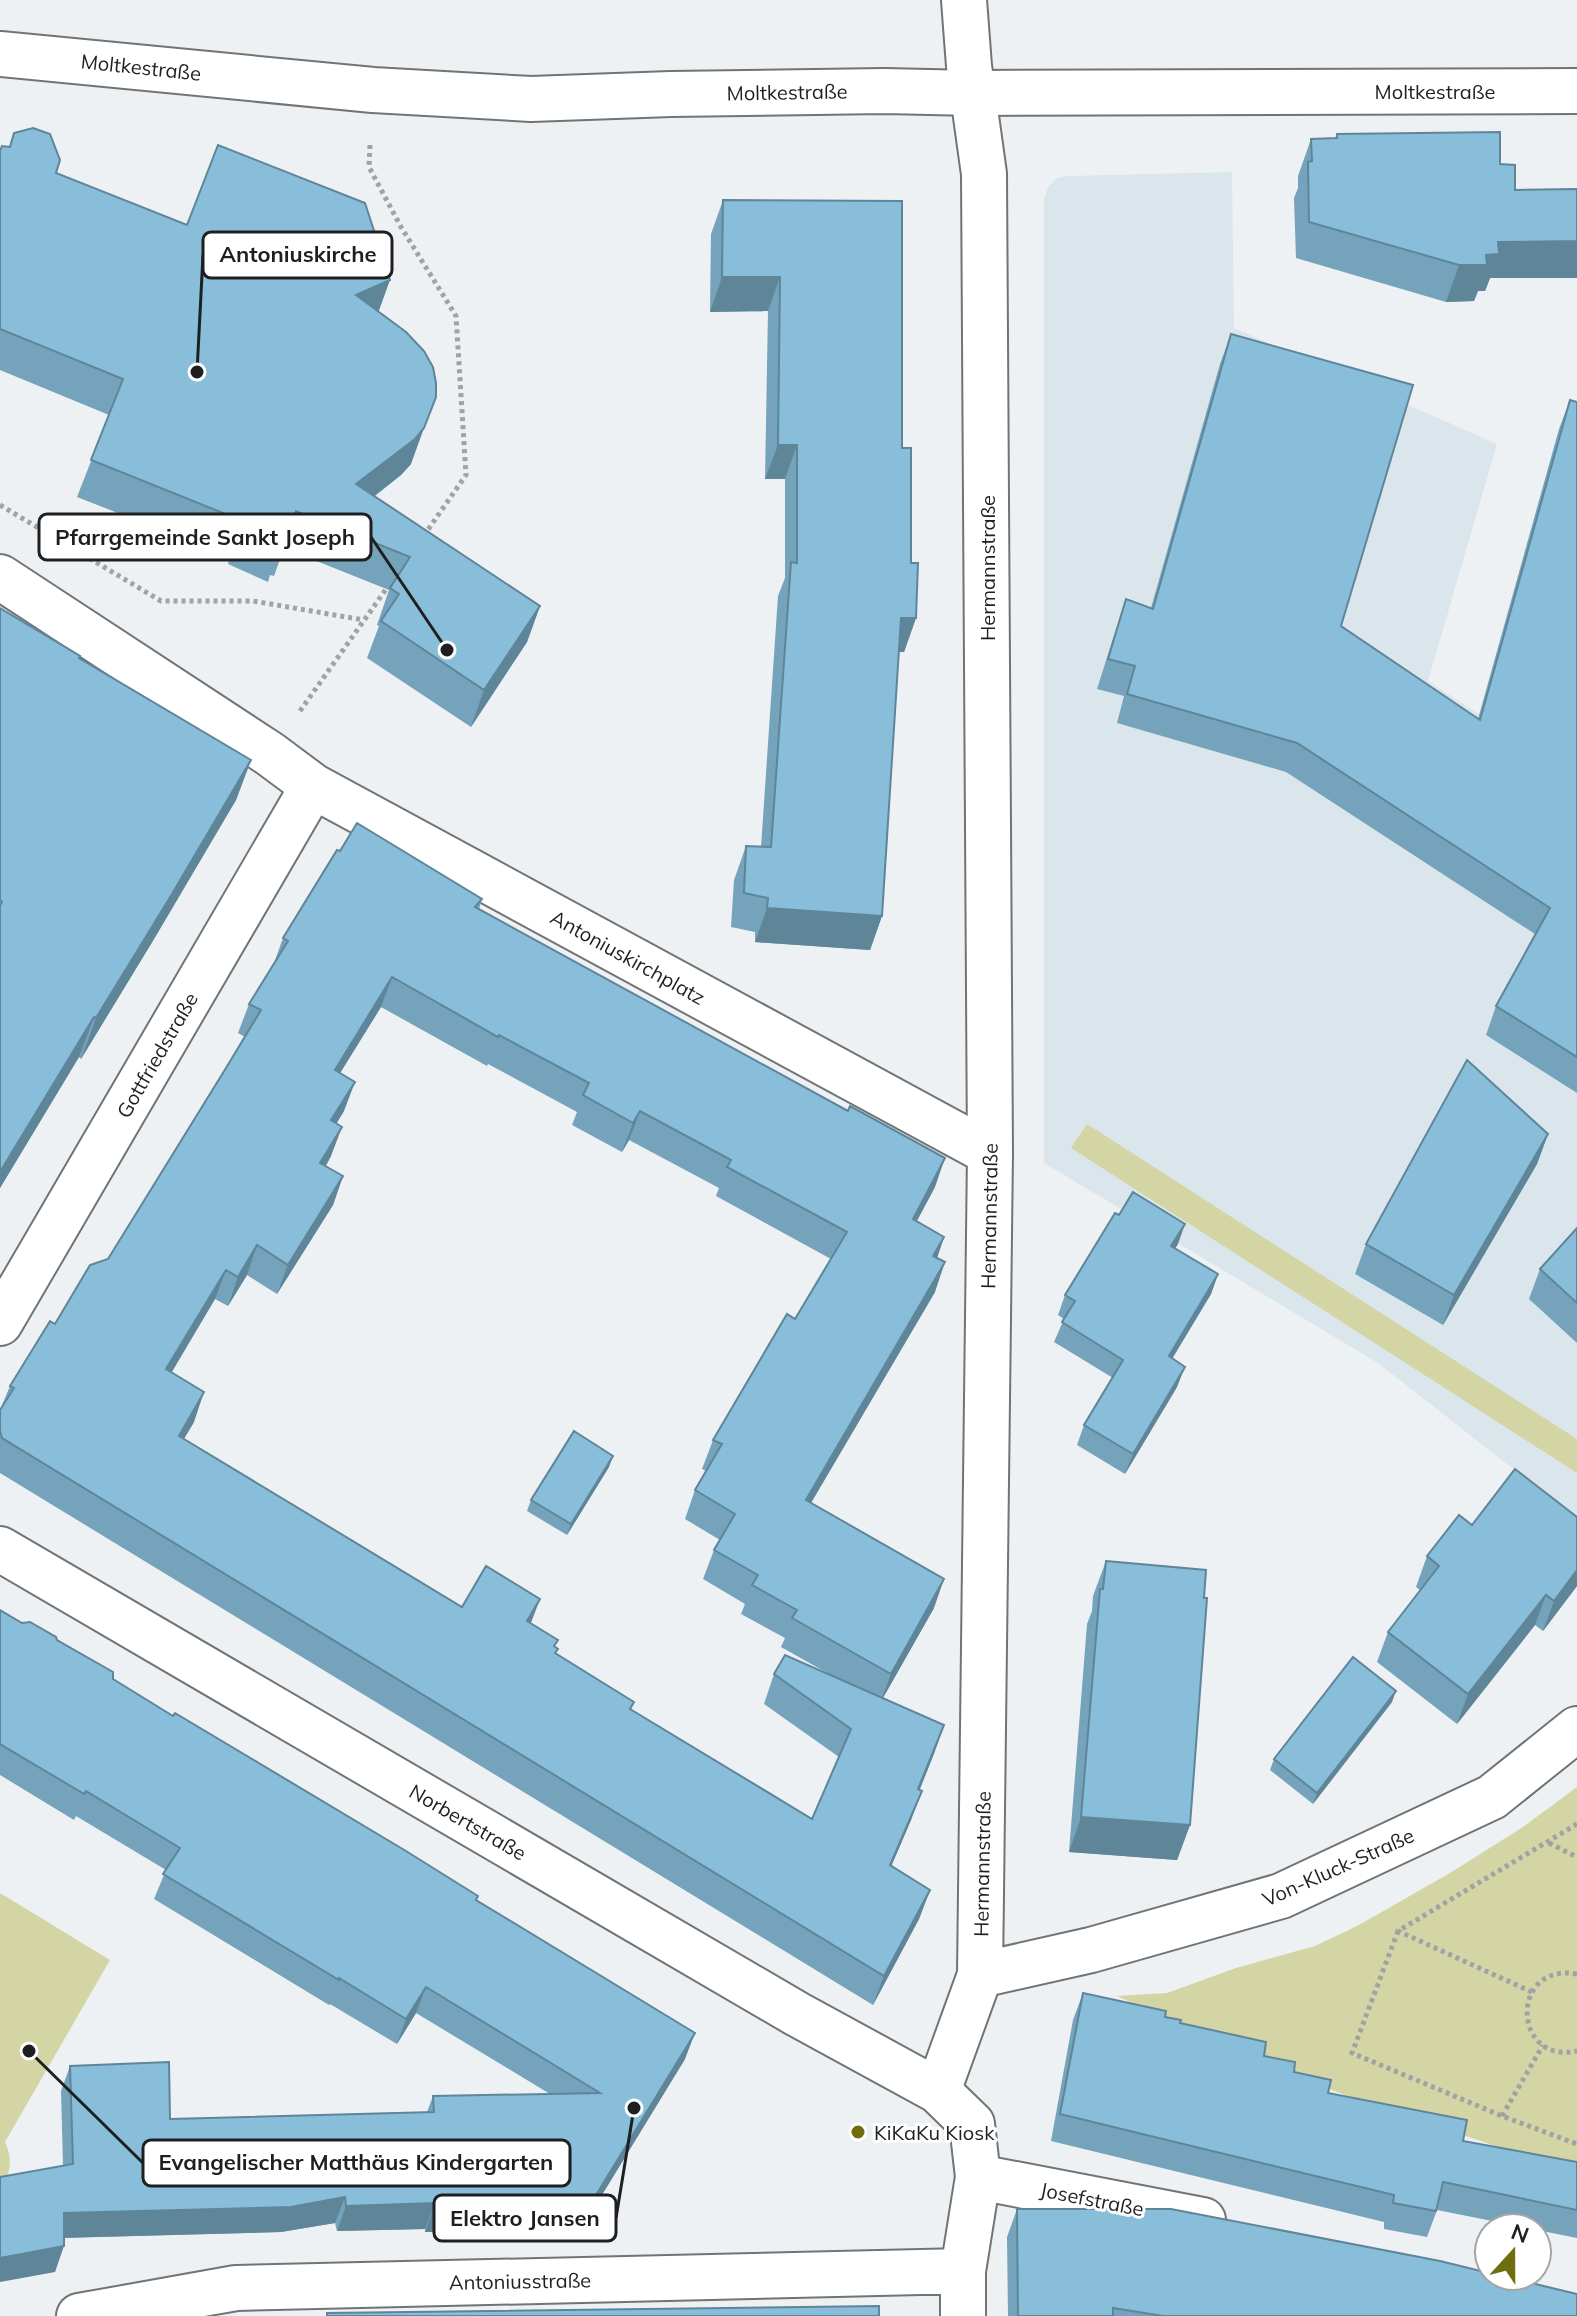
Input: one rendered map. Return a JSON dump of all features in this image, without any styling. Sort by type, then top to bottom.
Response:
[{"type":"street","name":"Hermannstraße","points":[[938,2091],[980,1975],[990,1153],[984,174],[964,0]]},
{"type":"street","name":"Moltkestraße","points":[[0,54],[373,90],[531,99],[885,91],[1577,91]]},
{"type":"street","name":"Antoniuskirchplatz","points":[[0,577],[270,754],[313,786],[990,1153]]},
{"type":"street","name":"Gottfriedstraße","points":[[0,1323],[313,786]]},
{"type":"street","name":"Norbertstraße","points":[[0,1549],[797,2014],[938,2091]]},
{"type":"street","name":"Von-Kluck-Straße","points":[[980,1975],[1091,1950],[1281,1896],[1492,1797],[1577,1729]]},
{"type":"street","points":[[938,2091],[972,2124],[978,2177],[963,2271],[963,2316]]},
{"type":"street","name":"Josefstraße","points":[[978,2177],[1241,2227]]},
{"type":"street","name":"Antoniusstraße","points":[[79,2316],[236,2302],[963,2271]]},
{"type":"path","points":[[373,90],[369,167],[401,227],[456,316],[466,475],[419,542]]},
{"type":"path","points":[[0,505],[161,601],[253,601],[364,620]]},
{"type":"path","points":[[270,754],[391,582]]},
{"type":"path","points":[[1577,1824],[1398,1931],[1352,2053],[1577,2144]]},
{"type":"path","points":[[1548,1842],[1577,1857]]},
{"type":"path","points":[[1398,1931],[1532,1992]]},
{"type":"path","points":[[1577,1974],[1568,1973],[1539,1983],[1532,1992],[1526,2011],[1530,2031],[1543,2045],[1558,2052],[1577,2051]]},
{"type":"path","points":[[1502,2116],[1543,2045]]},
{"type":"shaded area","points":[[1232,172],[1234,328],[1497,444],[1428,681],[1577,777],[1577,1519],[1378,1363],[1044,1163],[1044,199],[1048,187],[1057,178],[1068,176]]},
{"type":"green space","points":[[1087,1124],[1577,1439],[1577,1473],[1071,1148]]},
{"type":"green space","points":[[1577,1787],[1577,2174],[1337,2092],[1266,2064],[1117,1996],[1167,1993],[1236,1968],[1315,1946],[1359,1925],[1450,1873],[1523,1827]]},
{"type":"green space","points":[[0,1893],[110,1960],[5,2142],[10,2166],[0,2189]]},
{"type":"building","points":[[33,128],[50,134],[60,160],[56,173],[187,225],[218,145],[365,203],[390,280],[356,295],[406,332],[424,351],[433,367],[436,397],[424,428],[415,439],[356,484],[540,606],[484,690],[381,621],[399,594],[390,588],[410,557],[296,511],[287,540],[284,539],[281,545],[241,528],[243,521],[91,460],[123,379],[0,329],[0,151],[2,146],[10,147],[14,133]]},
{"type":"building","points":[[1500,132],[1500,164],[1515,165],[1515,190],[1577,189],[1577,241],[1498,242],[1499,254],[1486,255],[1487,265],[1459,265],[1309,222],[1308,162],[1312,161],[1311,139],[1337,138],[1337,134]]},
{"type":"building","points":[[723,200],[902,201],[902,448],[911,448],[911,563],[918,563],[916,618],[901,618],[882,916],[767,908],[768,898],[744,893],[746,846],[771,847],[791,562],[797,563],[797,445],[778,445],[780,277],[722,277]]},
{"type":"building","points":[[1231,334],[1413,385],[1341,626],[1480,720],[1570,400],[1577,402],[1577,1057],[1496,1006],[1550,908],[1297,743],[1127,694],[1135,666],[1108,659],[1126,599],[1153,609]]},
{"type":"building","points":[[0,608],[251,760],[0,1172],[2,902]]},
{"type":"building","points":[[357,823],[482,899],[475,907],[848,1111],[850,1106],[945,1158],[913,1219],[944,1237],[933,1256],[945,1262],[806,1500],[944,1579],[891,1674],[792,1618],[797,1610],[752,1585],[758,1575],[714,1550],[735,1514],[695,1490],[722,1444],[713,1440],[787,1314],[795,1319],[847,1232],[727,1167],[731,1160],[640,1111],[633,1123],[583,1095],[589,1083],[498,1037],[392,977],[335,1070],[355,1082],[331,1120],[342,1127],[320,1163],[343,1176],[288,1265],[257,1245],[238,1277],[226,1270],[166,1369],[204,1392],[179,1436],[462,1607],[486,1566],[540,1599],[527,1621],[558,1640],[554,1646],[558,1649],[555,1653],[634,1702],[630,1709],[812,1819],[851,1729],[774,1674],[785,1655],[944,1725],[918,1789],[922,1791],[890,1865],[930,1890],[884,1976],[2,1438],[0,1410],[14,1388],[10,1386],[50,1321],[55,1324],[90,1265],[108,1259],[226,1068],[261,1010],[249,1004],[288,941],[283,938]]},
{"type":"building","points":[[1467,1060],[1548,1134],[1454,1295],[1366,1244]]},
{"type":"building","points":[[1133,1192],[1185,1224],[1171,1246],[1218,1274],[1169,1356],[1185,1367],[1133,1454],[1084,1425],[1123,1360],[1062,1322],[1075,1301],[1065,1295],[1115,1213],[1119,1215]]},
{"type":"building","points":[[1577,1228],[1577,1303],[1540,1269]]},
{"type":"building","points":[[574,1431],[613,1456],[571,1524],[531,1500]]},
{"type":"building","points":[[1515,1469],[1577,1517],[1577,1570],[1554,1601],[1546,1595],[1468,1694],[1388,1632],[1439,1566],[1427,1556],[1459,1515],[1472,1525]]},
{"type":"building","points":[[1106,1561],[1206,1570],[1204,1598],[1207,1598],[1190,1825],[1081,1817],[1100,1589],[1103,1589]]},
{"type":"building","points":[[0,1610],[56,1637],[113,1672],[113,1679],[406,1851],[478,1896],[476,1900],[695,2033],[596,2195],[576,2205],[434,2206],[435,2203],[346,2206],[345,2197],[291,2207],[64,2213],[64,2246],[0,2258],[0,2177],[73,2164],[70,2066],[169,2062],[170,2119],[434,2112],[433,2096],[600,2093],[426,1987],[406,2019],[163,1874],[180,1848],[0,1744]]},
{"type":"building","points":[[1353,1657],[1396,1691],[1317,1793],[1274,1759]]},
{"type":"building","points":[[1083,1993],[1166,2011],[1165,2017],[1181,2020],[1180,2023],[1266,2042],[1264,2056],[1295,2062],[1294,2072],[1331,2080],[1328,2093],[1467,2120],[1463,2141],[1577,2162],[1577,2210],[1443,2182],[1436,2211],[1393,2203],[1394,2195],[1060,2114]]},
{"type":"building","points":[[1017,2209],[1171,2209],[1473,2269],[1473,2292],[1553,2292],[1553,2288],[1577,2294],[1577,2316],[1163,2316],[1113,2308],[1113,2316],[1018,2316]]},
{"type":"building","points":[[879,2306],[879,2316],[327,2316],[327,2313]]},
{"type":"place","name":"Antoniuskirche","points":[[197,372]]},
{"type":"place","name":"Pfarrgemeinde Sankt Joseph","points":[[447,650]]},
{"type":"place","name":"Evangelischer Matthäus Kindergarten","points":[[29,2051]]},
{"type":"place","name":"Elektro Jansen","points":[[634,2108]]},
{"type":"place","name":"KiKaKu Kiosk","points":[[858,2132]]}]
